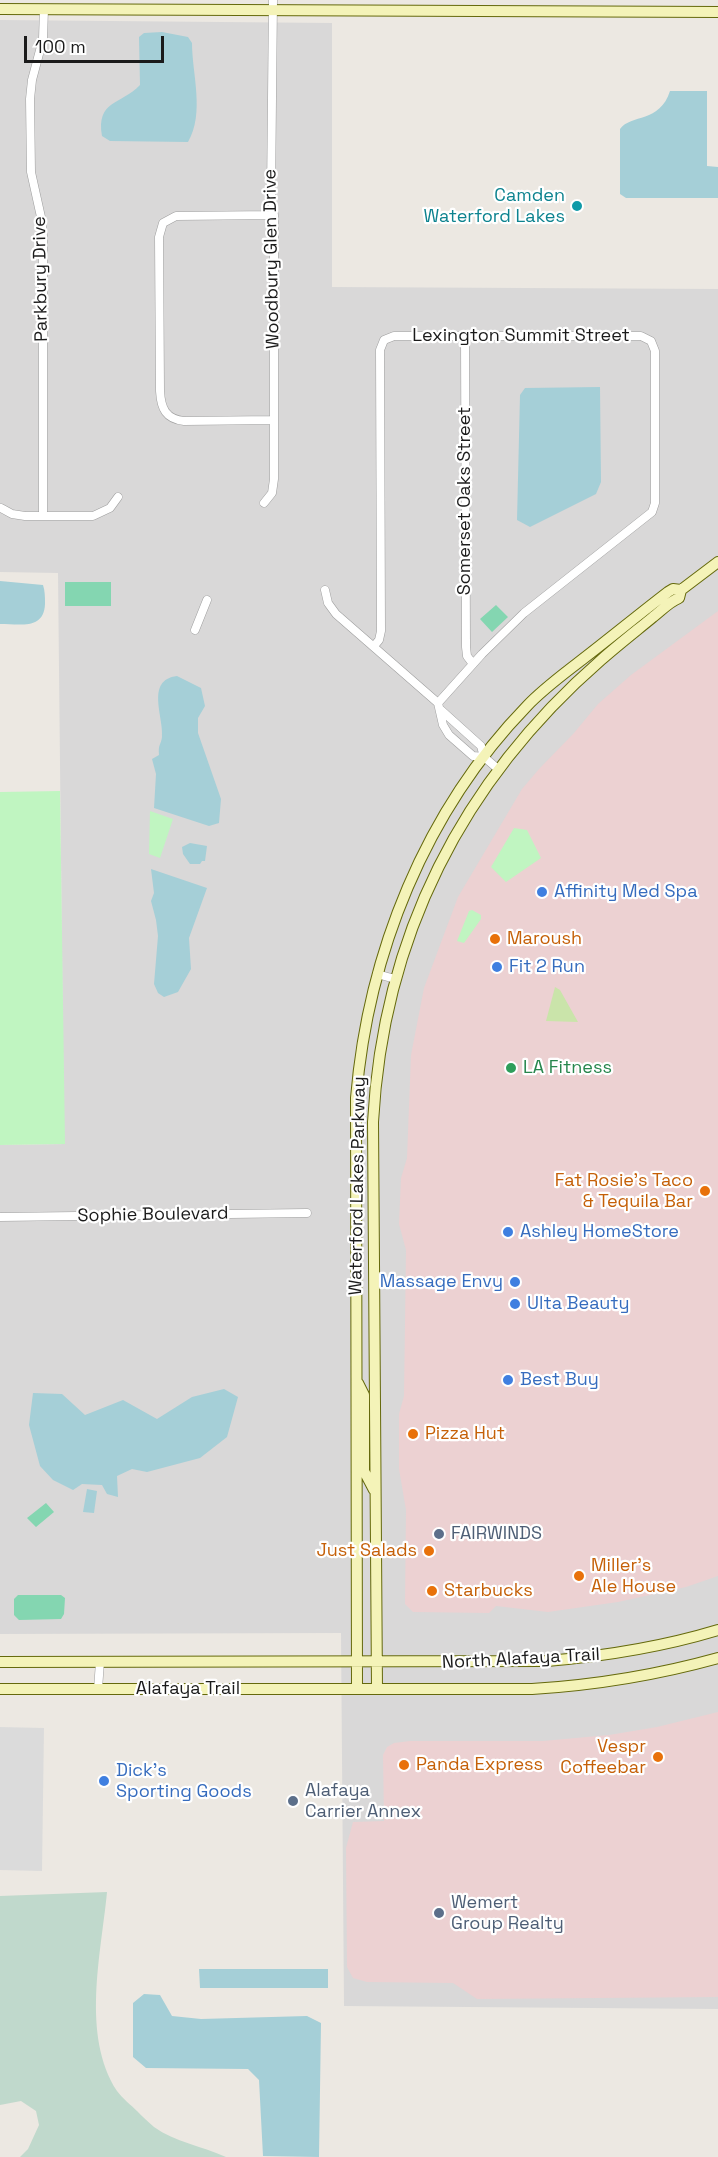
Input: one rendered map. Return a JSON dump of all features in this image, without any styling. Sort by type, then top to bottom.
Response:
[{"type":"street","points":[[0,9],[272,6],[718,12]]},
{"type":"street","name":"Woodbury Glen Drive","points":[[264,503],[272,493],[274,486],[272,6]]},
{"type":"street","name":"Parkbury Drive","points":[[43,516],[43,236],[31,172],[30,99],[32,80],[43,39],[44,9]]},
{"type":"street","points":[[273,215],[176,216],[163,223],[159,237],[160,398],[163,411],[172,419],[184,421],[274,420]]},
{"type":"street","name":"Lexington Summit Street","points":[[374,646],[381,632],[381,346],[384,340],[394,336],[465,335],[641,336],[651,341],[656,351],[655,503],[652,512],[534,605],[473,664],[439,706]]},
{"type":"street","name":"Somerset Oaks Street","points":[[465,335],[465,647],[467,656],[473,664]]},
{"type":"street","points":[[1,508],[18,515],[99,515],[110,508],[118,497]]},
{"type":"street","name":"Waterford Lakes Parkway","points":[[377,1689],[373,1122],[379,1054],[395,979],[416,914],[437,868],[462,823],[498,769],[520,741],[566,692],[613,649],[679,597],[681,590],[718,562]]},
{"type":"street","name":"Waterford Lakes Parkway","points":[[357,1689],[356,1098],[359,1062],[377,974],[393,924],[419,862],[452,803],[484,757],[516,717],[537,696],[668,592],[673,589],[681,590]]},
{"type":"street","points":[[325,590],[332,609],[481,746],[484,757],[498,769]]},
{"type":"street","points":[[195,630],[207,600]]},
{"type":"street","points":[[439,706],[443,725],[449,735],[473,756],[484,757]]},
{"type":"street","points":[[377,974],[395,979]]},
{"type":"street","name":"Sophie Boulevard","points":[[0,1217],[307,1213]]},
{"type":"street","points":[[356,1381],[364,1395],[364,1471],[375,1491]]},
{"type":"street","name":"North Alafaya Trail","points":[[358,1662],[518,1662],[581,1658],[652,1647],[718,1630]]},
{"type":"street","name":"North Alafaya Trail","points":[[377,1689],[564,1687],[656,1674],[718,1658]]},
{"type":"street","name":"Alafaya Trail","points":[[0,1662],[358,1662]]},
{"type":"street","points":[[98,1689],[100,1662]]},
{"type":"street","name":"Alafaya Trail","points":[[0,1689],[377,1689]]},
{"type":"shaded area","points":[[0,20],[332,23],[332,287],[718,289],[718,2009],[344,2006],[341,1633],[0,1634],[0,1145],[64,1144],[58,573],[0,572]]},
{"type":"shaded area","points":[[718,611],[718,1576],[686,1587],[618,1602],[548,1612],[496,1606],[489,1613],[413,1612],[405,1604],[406,1510],[399,1469],[399,1414],[404,1396],[406,1250],[399,1224],[401,1178],[407,1158],[411,1055],[424,988],[458,897],[522,789],[598,704],[631,675]]},
{"type":"shaded area","points":[[718,1712],[718,1997],[477,1999],[453,1983],[367,1982],[353,1978],[347,1967],[346,1848],[353,1822],[384,1821],[383,1755],[387,1747],[394,1743],[410,1741],[543,1741],[609,1735],[657,1727]]},
{"type":"shaded area","points":[[0,1727],[44,1728],[42,1871],[0,1870]]},
{"type":"green space","points":[[65,582],[111,582],[111,606],[65,606]]},
{"type":"green space","points":[[496,605],[508,617],[492,632],[480,619]]},
{"type":"green space","points":[[60,791],[65,1144],[0,1145],[0,792]]},
{"type":"green space","points":[[150,811],[173,819],[160,858],[149,854]]},
{"type":"green space","points":[[514,828],[527,830],[541,858],[506,882],[491,867]]},
{"type":"green space","points":[[472,910],[481,915],[481,919],[464,943],[457,941],[469,911]]},
{"type":"green space","points":[[555,987],[560,990],[578,1022],[546,1021]]},
{"type":"green space","points":[[46,1503],[54,1512],[36,1527],[27,1518]]},
{"type":"green space","points":[[18,1595],[61,1595],[65,1598],[64,1614],[61,1619],[19,1620],[14,1615],[14,1599]]},
{"type":"green space","points":[[107,1892],[96,1994],[99,2045],[106,2069],[119,2094],[154,2127],[226,2157],[20,2157],[28,2149],[39,2125],[36,2111],[21,2101],[0,2105],[0,1896]]},
{"type":"water","points":[[162,32],[188,37],[192,43],[197,106],[193,131],[188,142],[110,141],[102,136],[101,124],[106,109],[140,85],[139,37],[144,33]]},
{"type":"water","points":[[670,91],[707,91],[707,166],[718,167],[718,198],[626,198],[620,194],[620,129],[625,124],[660,108]]},
{"type":"water","points":[[600,387],[601,482],[596,494],[530,527],[517,520],[520,395],[525,388]]},
{"type":"water","points":[[0,581],[43,585],[44,612],[36,622],[23,625],[0,624]]},
{"type":"water","points":[[177,676],[201,688],[205,706],[198,718],[198,733],[221,799],[219,823],[209,826],[154,808],[156,774],[152,759],[159,755],[162,737],[159,692],[161,684]]},
{"type":"water","points":[[190,843],[207,846],[205,861],[200,864],[190,864],[183,854],[182,847]]},
{"type":"water","points":[[151,869],[207,888],[189,938],[191,969],[178,992],[164,997],[158,993],[154,984],[158,936],[151,901],[154,893]]},
{"type":"water","points":[[224,1389],[238,1397],[227,1437],[200,1458],[147,1472],[132,1469],[117,1476],[118,1497],[107,1494],[102,1485],[82,1484],[73,1490],[53,1480],[40,1466],[29,1425],[33,1393],[62,1394],[85,1415],[123,1400],[157,1419],[192,1397]]},
{"type":"water","points":[[87,1489],[97,1491],[94,1513],[83,1512]]},
{"type":"water","points":[[199,1969],[328,1969],[328,1988],[200,1988]]},
{"type":"water","points":[[144,1994],[160,1995],[172,2016],[201,2019],[307,2016],[321,2023],[319,2157],[263,2156],[259,2080],[248,2069],[146,2068],[133,2057],[133,2003]]},
{"type":"place","name":"Camden Waterford Lakes","points":[[577,206]]},
{"type":"place","name":"Affinity Med Spa","points":[[542,892]]},
{"type":"place","name":"Maroush","points":[[495,939]]},
{"type":"place","name":"Fit 2 Run","points":[[497,967]]},
{"type":"place","name":"LA Fitness","points":[[511,1068]]},
{"type":"place","name":"Fat Rosie's Taco & Tequila Bar","points":[[705,1191]]},
{"type":"place","name":"Ashley HomeStore","points":[[508,1232]]},
{"type":"place","name":"Massage Envy","points":[[515,1282]]},
{"type":"place","name":"Ulta Beauty","points":[[515,1304]]},
{"type":"place","name":"Best Buy","points":[[508,1380]]},
{"type":"place","name":"Pizza Hut","points":[[413,1434]]},
{"type":"place","name":"FAIRWINDS","points":[[439,1534]]},
{"type":"place","name":"Just Salads","points":[[429,1551]]},
{"type":"place","name":"Miller's Ale House","points":[[579,1576]]},
{"type":"place","name":"Starbucks","points":[[432,1591]]},
{"type":"place","name":"Vespr Coffeebar","points":[[658,1757]]},
{"type":"place","name":"Panda Express","points":[[404,1765]]},
{"type":"place","name":"Dick's Sporting Goods","points":[[104,1781]]},
{"type":"place","name":"Alafaya Carrier Annex","points":[[293,1801]]},
{"type":"place","name":"Wemert Group Realty","points":[[439,1913]]}]
